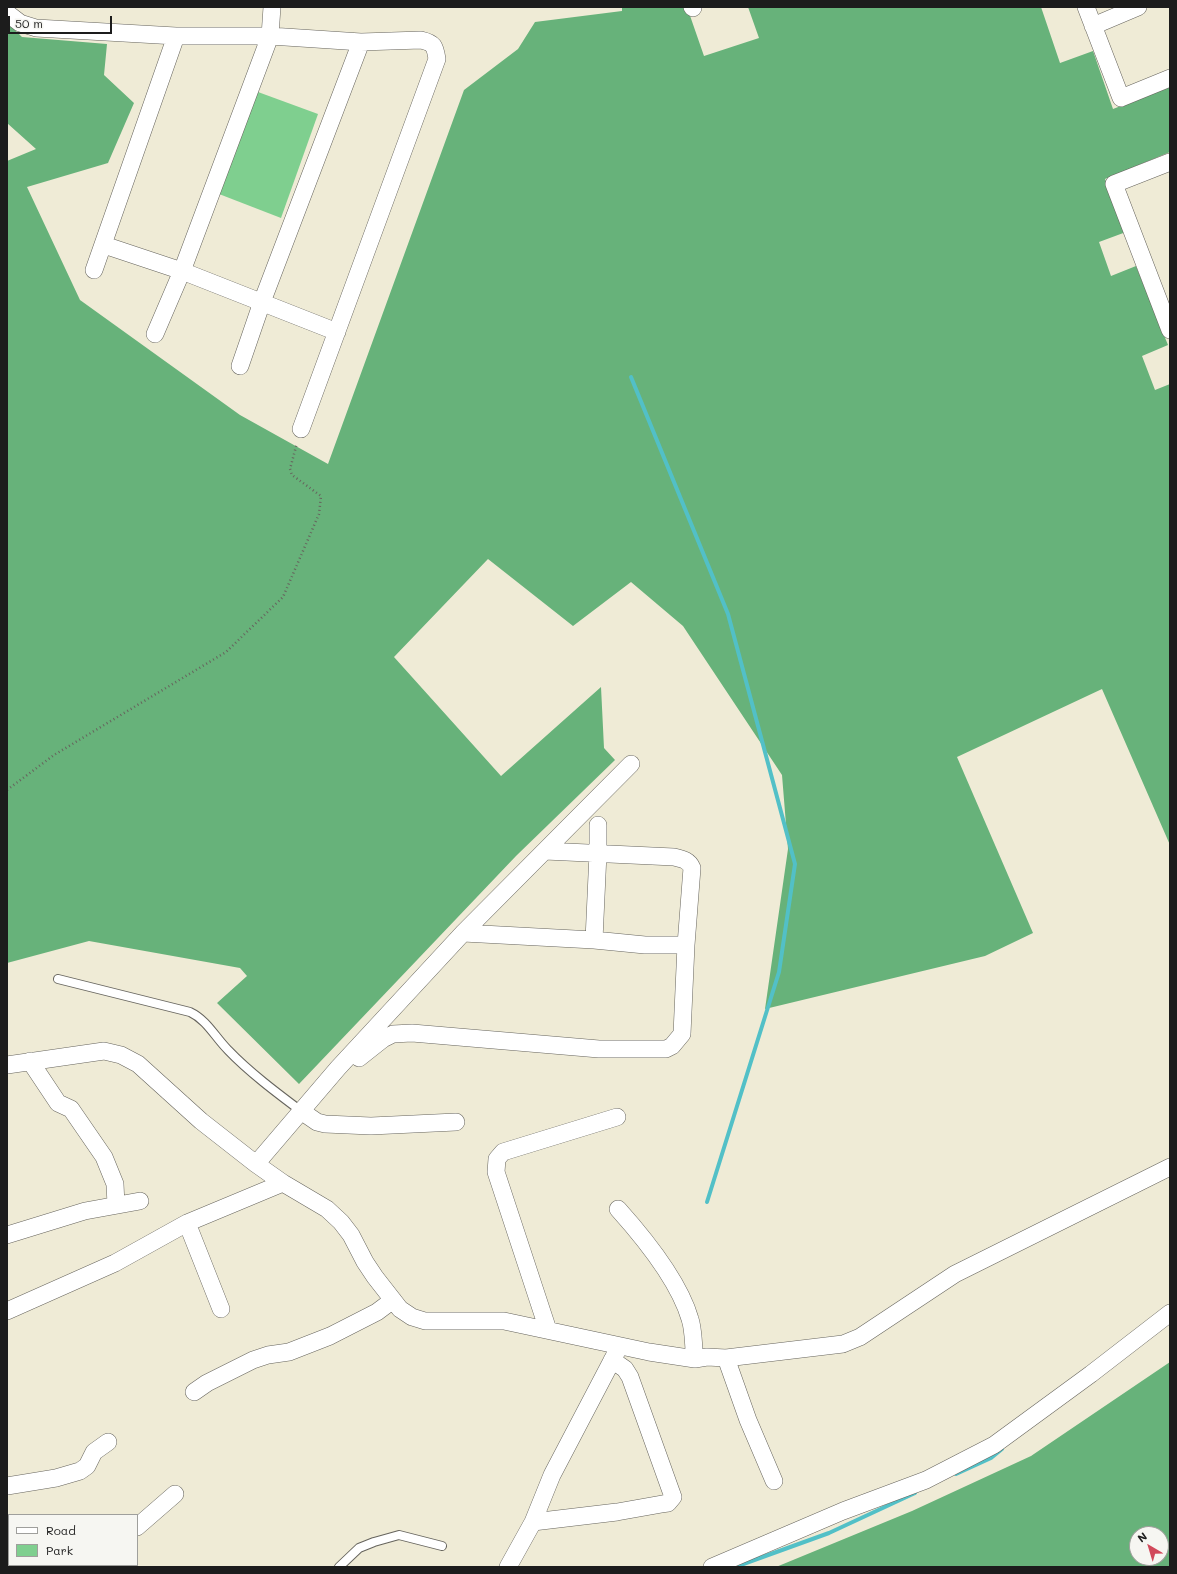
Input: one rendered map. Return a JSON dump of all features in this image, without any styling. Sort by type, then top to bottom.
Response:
[{"type":"street","points":[[156,334],[182,271],[270,36],[272,7]]},
{"type":"street","points":[[1086,7],[1121,98],[1170,78]]},
{"type":"street","points":[[1093,26],[1138,7]]},
{"type":"street","points":[[7,13],[20,23],[36,28],[176,36],[270,36],[361,42],[422,40],[431,42],[435,49],[437,59],[302,429]]},
{"type":"street","points":[[94,270],[176,36]]},
{"type":"street","points":[[240,366],[262,302],[361,42]]},
{"type":"street","points":[[1170,162],[1114,184],[1170,330]]},
{"type":"street","points":[[104,245],[182,271],[337,332]]},
{"type":"street","points":[[256,1164],[338,1068],[463,933],[631,764]]},
{"type":"street","points":[[594,940],[598,825]]},
{"type":"street","points":[[338,1068],[354,1062],[383,1039],[393,1034],[412,1033],[599,1049],[666,1049],[672,1046],[682,1034],[686,946],[692,868],[685,860],[674,857],[545,850]]},
{"type":"street","points":[[463,933],[594,940],[645,945],[686,946]]},
{"type":"street","points":[[7,1065],[104,1051],[121,1055],[138,1064],[201,1121],[256,1164],[283,1183],[327,1209],[341,1222],[351,1235],[365,1262],[400,1309],[412,1317],[425,1321],[504,1320],[548,1330],[616,1353],[649,1352],[695,1359],[707,1357],[726,1358],[843,1344],[860,1337],[955,1274],[1170,1167]]},
{"type":"street","points":[[30,1061],[58,1103],[71,1108],[98,1148],[115,1184],[116,1205]]},
{"type":"street","points":[[301,1111],[317,1122],[325,1124],[371,1126],[456,1122]]},
{"type":"street","points":[[548,1330],[496,1172],[497,1159],[503,1152],[617,1117]]},
{"type":"street","points":[[7,1311],[114,1263],[187,1223],[283,1183]]},
{"type":"street","points":[[7,1235],[86,1211],[140,1201]]},
{"type":"street","points":[[618,1209],[633,1226],[663,1266],[680,1294],[691,1320],[695,1359]]},
{"type":"street","points":[[187,1223],[222,1309]]},
{"type":"street","points":[[194,1392],[207,1383],[253,1360],[272,1354],[289,1352],[330,1336],[377,1312],[393,1300]]},
{"type":"street","points":[[712,1567],[843,1511],[926,1480],[994,1445],[1091,1374],[1170,1313]]},
{"type":"street","points":[[533,1522],[617,1512],[668,1503],[673,1497],[630,1377],[616,1353]]},
{"type":"street","points":[[508,1567],[533,1522],[552,1475],[616,1353]]},
{"type":"street","points":[[726,1358],[748,1420],[774,1481]]},
{"type":"street","points":[[7,1486],[56,1478],[80,1471],[87,1466],[92,1455],[108,1442]]},
{"type":"street","points":[[138,1526],[175,1494]]},
{"type":"lane","points":[[58,979],[190,1012],[199,1016],[228,1050],[276,1092],[301,1111]]},
{"type":"lane","points":[[339,1567],[359,1548],[399,1535],[442,1546]]},
{"type":"path","points":[[7,790],[54,755],[226,652],[283,597],[319,514],[321,496],[292,475],[290,469],[302,429]]},
{"type":"green space","points":[[622,7],[687,7],[704,56],[759,38],[748,7],[1041,7],[1060,63],[1093,51],[1113,109],[1170,87],[1170,152],[1105,179],[1126,232],[1099,242],[1111,276],[1136,266],[1168,345],[1142,356],[1155,390],[1170,384],[1170,845],[1102,689],[957,757],[1033,933],[985,956],[765,1009],[788,849],[782,775],[683,626],[631,582],[573,626],[488,559],[394,657],[501,776],[601,687],[604,748],[615,760],[516,856],[299,1084],[217,1003],[247,976],[240,968],[89,941],[7,963],[7,161],[36,149],[7,123],[7,22],[22,37],[107,44],[104,75],[134,103],[108,163],[27,187],[80,300],[240,415],[328,464],[464,90],[518,49],[535,22],[622,11]]},
{"type":"green space","points":[[258,92],[318,114],[281,218],[219,194]]},
{"type":"green space","points":[[1170,1362],[1170,1567],[776,1567],[912,1511],[1031,1456]]},
{"type":"waterway","points":[[631,377],[728,614],[795,864],[779,972],[707,1202]]},
{"type":"waterway","points":[[956,1474],[991,1458],[1002,1449]]},
{"type":"waterway","points":[[735,1567],[829,1533],[915,1493]]}]
